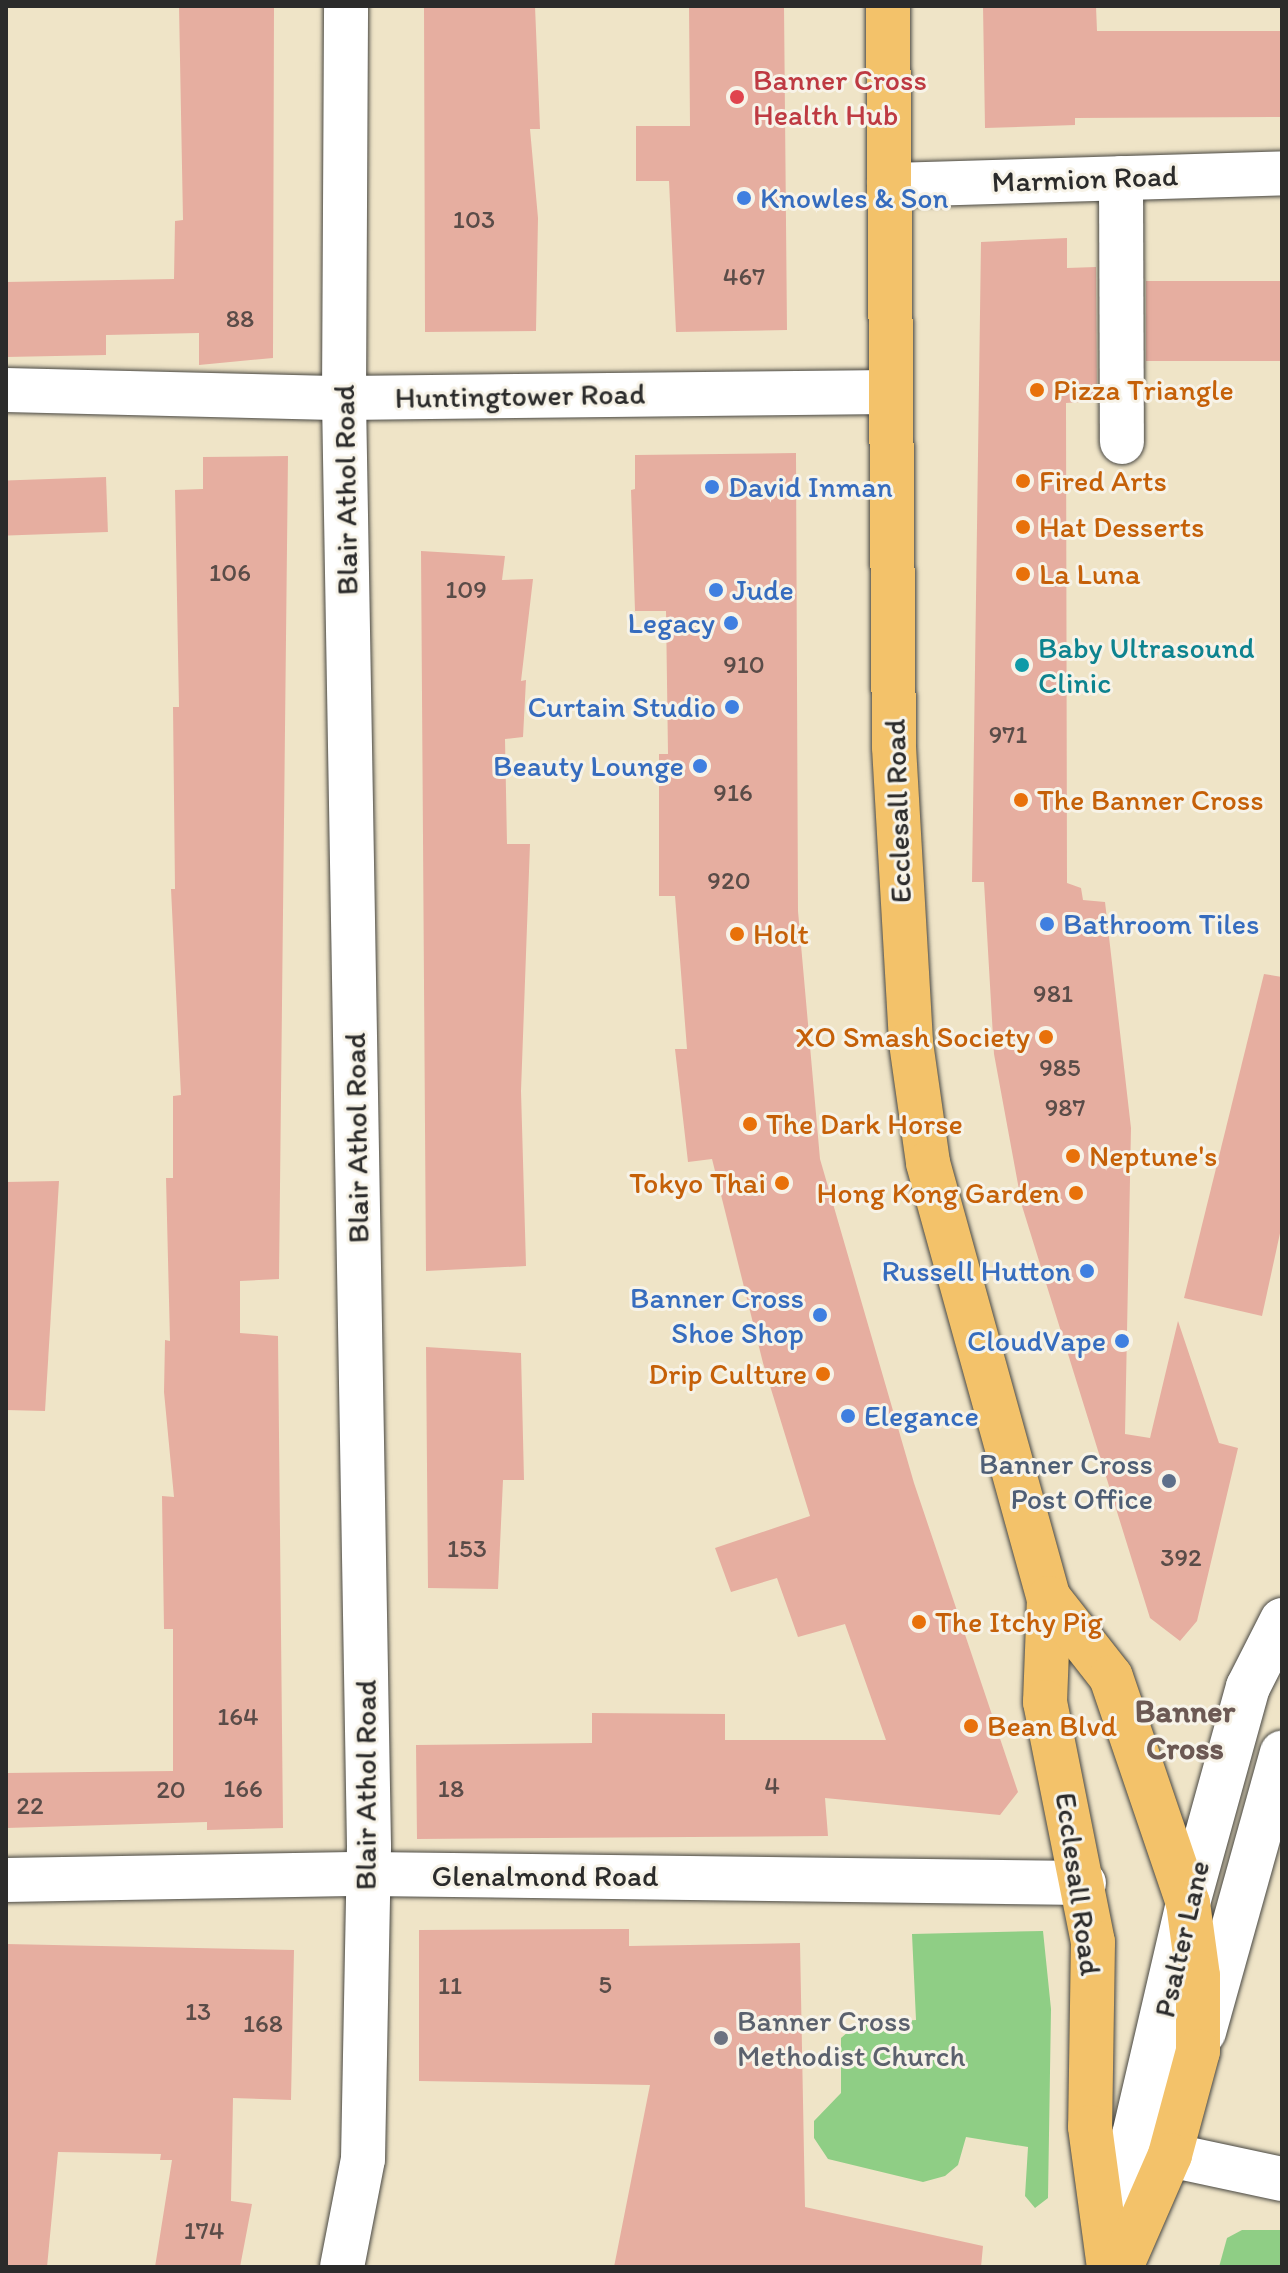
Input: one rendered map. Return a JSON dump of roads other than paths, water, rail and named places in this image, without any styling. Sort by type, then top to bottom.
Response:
[{"type":"main road","name":"Ecclesall Road","points":[[888,6],[895,774],[911,1043],[932,1178],[1049,1598],[1045,1702],[1084,1883],[1093,1942],[1090,2127],[1115,2267]]},
{"type":"main road","name":"Ecclesall Road","points":[[1049,1598],[1111,1677],[1188,1903],[1198,1976],[1198,2051],[1170,2155],[1115,2267]]},
{"type":"street","name":"Blair Athol Road","points":[[342,2267],[363,2159],[367,1874],[344,398],[346,6]]},
{"type":"street","name":"Marmion Road","points":[[889,185],[1282,173]]},
{"type":"street","points":[[1121,178],[1122,442]]},
{"type":"street","name":"Huntingtower Road","points":[[6,390],[344,398],[890,392]]},
{"type":"street","name":"Psalter Lane","points":[[1115,2267],[1134,2135],[1188,1903],[1248,1687],[1282,1620]]},
{"type":"street","name":"Psalter Lane","points":[[1198,2051],[1282,1753]]},
{"type":"street","name":"Glenalmond Road","points":[[6,1880],[367,1874],[1084,1883]]},
{"type":"street","points":[[1170,2155],[1282,2179]]},
{"type":"place","name":"Banner Cross Health Hub","points":[[737,97]]},
{"type":"place","name":"Knowles & Son","points":[[744,198]]},
{"type":"place","name":"Pizza Triangle","points":[[1037,390]]},
{"type":"place","name":"Fired Arts","points":[[1023,481]]},
{"type":"place","name":"David Inman","points":[[712,487]]},
{"type":"place","name":"Hat Desserts","points":[[1023,527]]},
{"type":"place","name":"La Luna","points":[[1023,574]]},
{"type":"place","name":"Jude","points":[[716,590]]},
{"type":"place","name":"Legacy","points":[[731,623]]},
{"type":"place","name":"Baby Ultrasound Clinic","points":[[1022,665]]},
{"type":"place","name":"Curtain Studio","points":[[732,707]]},
{"type":"place","name":"Beauty Lounge","points":[[700,766]]},
{"type":"place","name":"The Banner Cross","points":[[1021,800]]},
{"type":"place","name":"Bathroom Tiles","points":[[1047,924]]},
{"type":"place","name":"Holt","points":[[737,934]]},
{"type":"place","name":"XO Smash Society","points":[[1046,1037]]},
{"type":"place","name":"The Dark Horse","points":[[750,1124]]},
{"type":"place","name":"Neptune's","points":[[1073,1156]]},
{"type":"place","name":"Tokyo Thai","points":[[782,1183]]},
{"type":"place","name":"Hong Kong Garden","points":[[1076,1193]]},
{"type":"place","name":"Russell Hutton","points":[[1087,1271]]},
{"type":"place","name":"Banner Cross Shoe Shop","points":[[820,1315]]},
{"type":"place","name":"CloudVape","points":[[1122,1341]]},
{"type":"place","name":"Drip Culture","points":[[823,1374]]},
{"type":"place","name":"Elegance","points":[[848,1416]]},
{"type":"place","name":"Banner Cross Post Office","points":[[1169,1481]]},
{"type":"place","name":"The Itchy Pig","points":[[919,1622]]},
{"type":"place","name":"Bean Blvd","points":[[971,1726]]},
{"type":"place","name":"Banner Cross Methodist Church","points":[[721,2038]]},
{"type":"district","name":"Banner Cross","points":[[1185,1730]]}]
